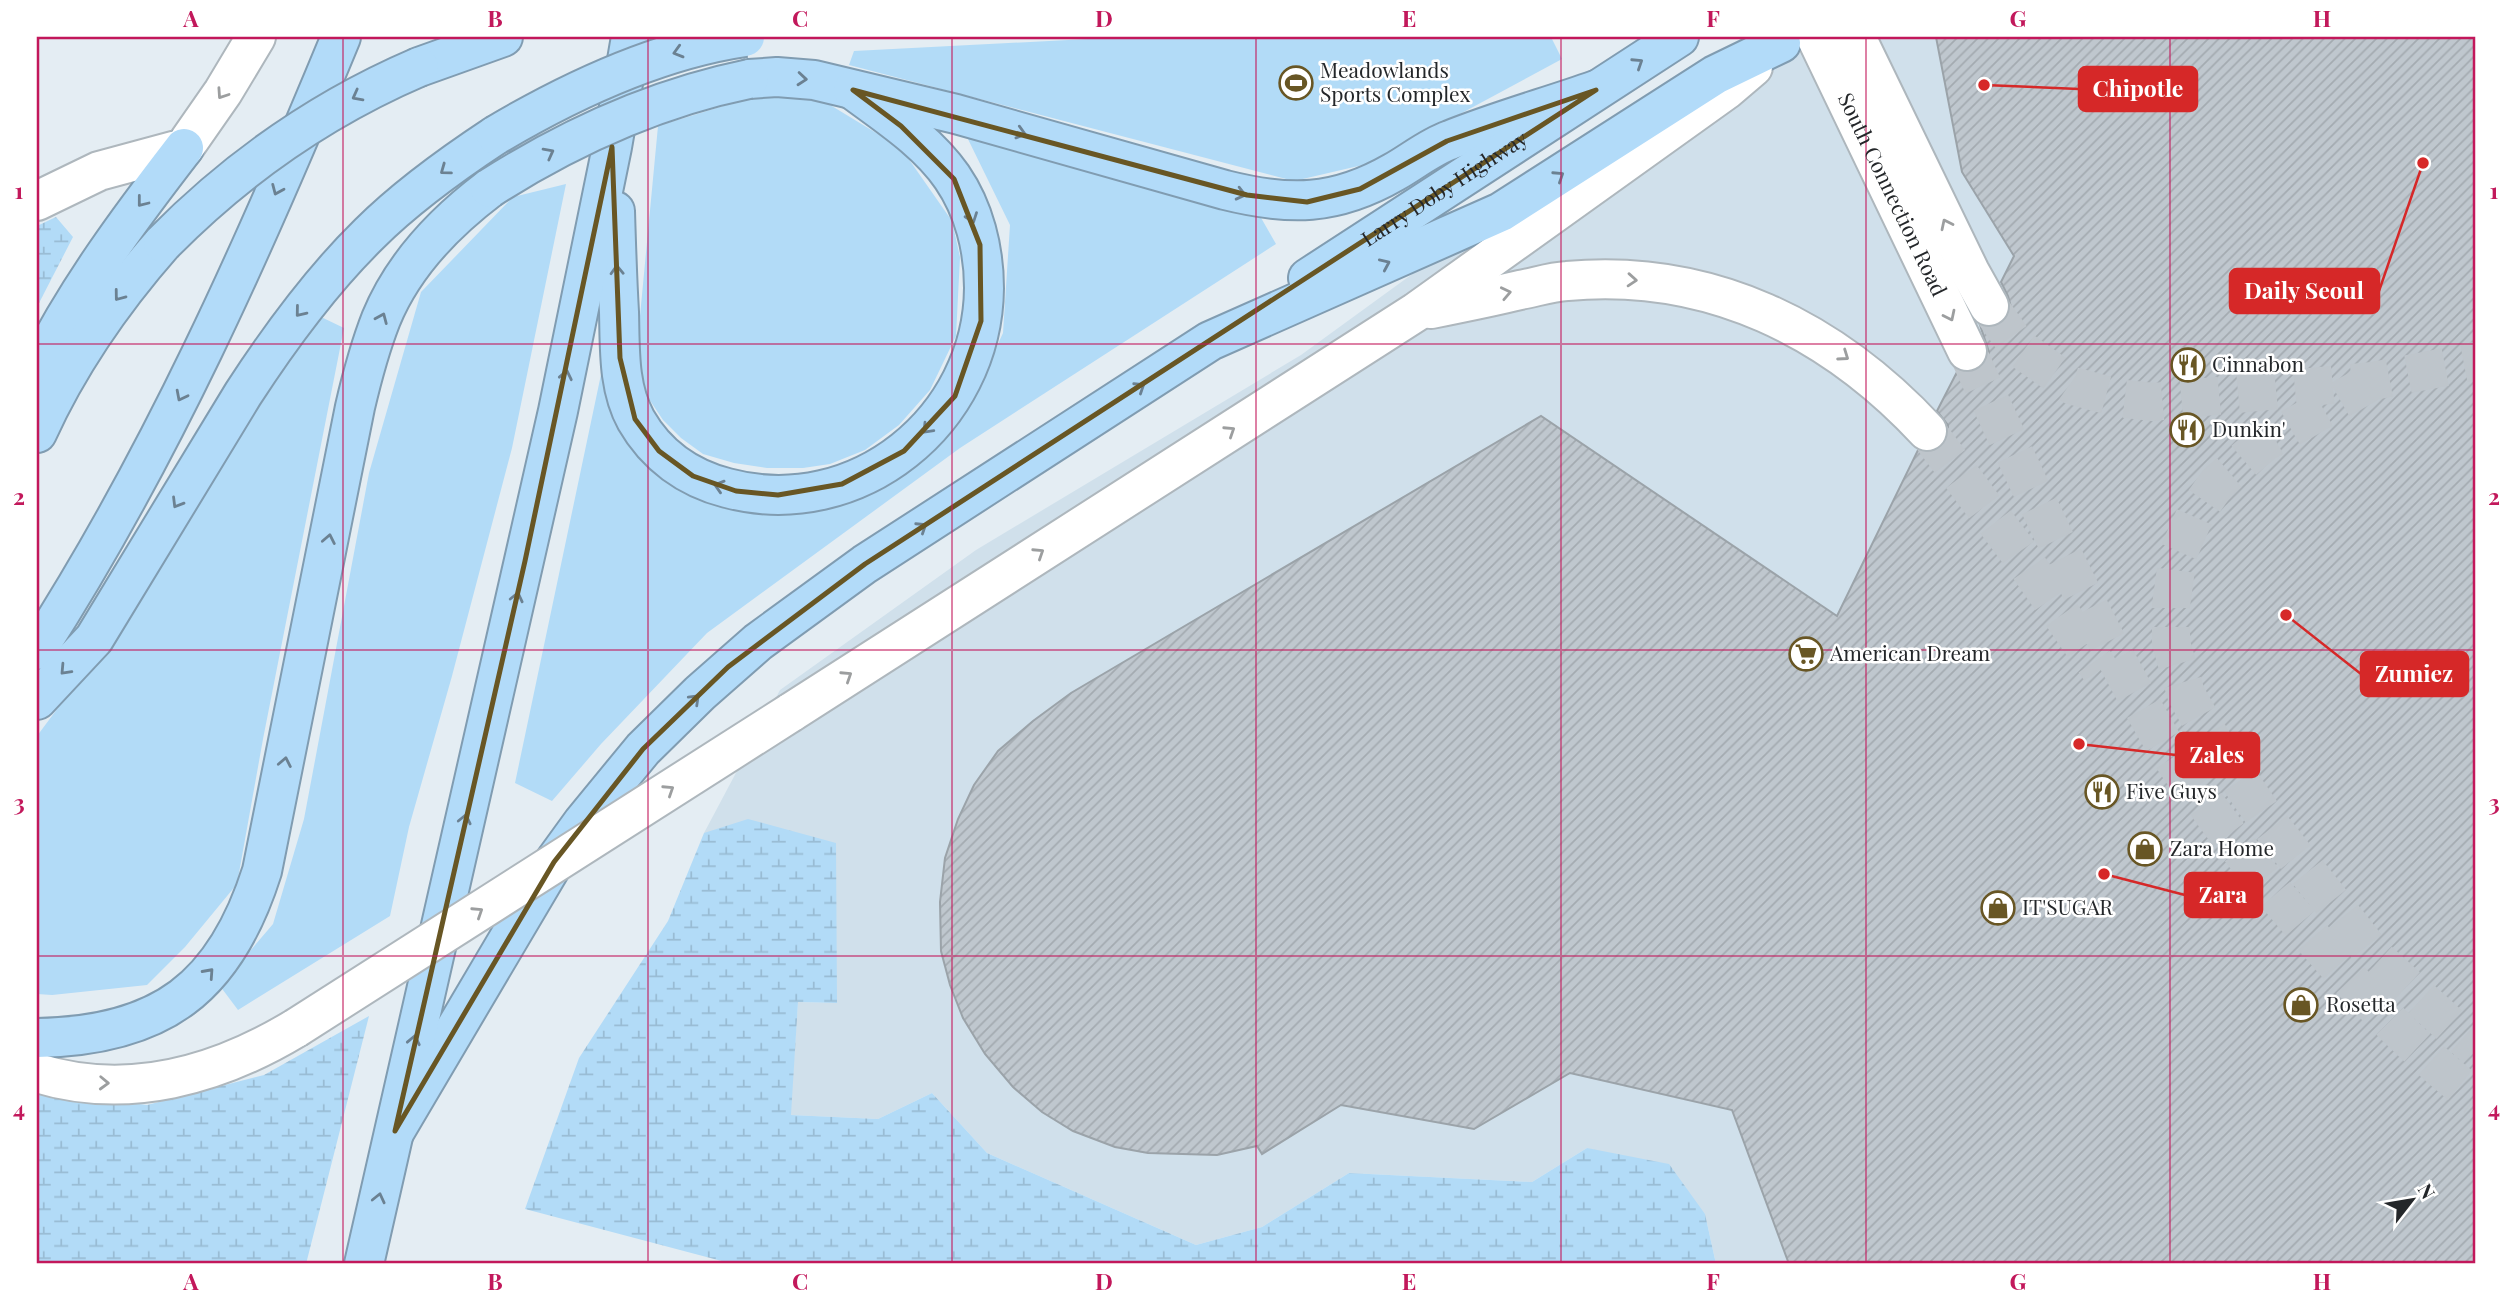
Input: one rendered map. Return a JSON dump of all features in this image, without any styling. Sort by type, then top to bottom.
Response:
[{"type":"highway","points":[[37,650],[131,492],[184,390],[255,240],[341,37]]},
{"type":"highway","points":[[37,433],[88,339],[123,290],[163,243],[231,179],[281,142],[344,104],[419,67],[503,37]]},
{"type":"highway","points":[[364,1264],[577,323],[631,37]]},
{"type":"highway","points":[[37,700],[94,639],[265,359],[317,291],[370,233],[452,165],[496,135],[563,99],[639,65],[705,45],[745,37]]},
{"type":"highway","name":"Larry Doby Highway","points":[[1210,341],[1679,37]]},
{"type":"highway","points":[[394,1131],[554,862],[614,784],[643,749],[728,667],[828,589],[1210,341],[1501,212],[1715,75],[1796,39]]},
{"type":"highway","points":[[37,1038],[96,1032],[155,1014],[176,1002],[204,980],[241,928],[262,871],[355,407],[372,345],[385,309],[408,270],[440,232],[490,188],[553,150],[635,111],[672,98],[749,79],[777,77],[814,80],[956,114],[1247,195],[1269,200],[1307,202],[1360,189],[1447,141],[1596,90]]},
{"type":"highway","points":[[612,147],[620,358],[625,390],[635,419],[659,451],[693,476],[712,484],[757,494],[789,494],[821,489],[861,477],[883,465],[904,451],[939,418],[955,396],[976,348],[984,296],[980,245],[969,210],[954,179],[939,159],[853,90]]},
{"type":"highway","points":[[37,369],[101,261],[131,216],[184,148]]},
{"type":"street","points":[[37,201],[99,171],[184,148],[223,92],[256,37]]},
{"type":"street","points":[[37,1073],[96,1083],[172,1079],[238,1060],[296,1028],[1416,312],[1796,39]]},
{"type":"street","name":"South Connection Road","points":[[1796,39],[1853,59],[1989,306]]},
{"type":"street","name":"South Connection Road","points":[[1853,59],[1967,351]]},
{"type":"street","points":[[1416,312],[1564,281],[1617,279],[1679,285],[1767,313],[1822,341],[1877,381],[1927,431]]},
{"type":"highlighted area","points":[[853,90],[1247,195],[1307,202],[1360,189],[1447,141],[1596,90],[865,564],[728,667],[643,749],[554,862],[395,1131],[525,561],[612,147],[620,358],[635,419],[659,451],[693,476],[736,491],[778,495],[842,484],[904,451],[955,396],[981,321],[980,245],[954,179],[901,126]]},
{"type":"shaded area","name":"American Dream","points":[[1761,37],[2476,37],[2476,1264],[1716,1264],[1705,1214],[1587,1148],[1532,1182],[1349,1173],[1262,1227],[1196,1245],[987,1153],[932,1093],[878,1119],[790,1115],[798,1002],[836,1003],[704,833],[780,690],[976,550],[1301,355],[1580,152]]},
{"type":"green space","points":[[1125,37],[1551,37],[1562,59],[1367,164],[1294,181],[849,65],[854,51]]},
{"type":"green space","points":[[759,95],[817,97],[901,148],[952,221],[960,257],[956,336],[930,390],[899,425],[865,450],[830,464],[803,468],[767,468],[734,463],[703,454],[663,420],[649,399],[636,358],[658,126]]},
{"type":"green space","points":[[965,133],[1260,216],[1276,244],[960,448],[707,633],[601,744],[552,801],[515,783],[603,365],[678,487],[726,509],[794,514],[875,484],[912,463],[973,398],[1003,333],[1010,225]]},
{"type":"green space","points":[[566,184],[512,448],[409,827],[390,916],[238,1010],[220,986],[273,924],[304,819],[369,473],[421,292],[513,197]]},
{"type":"green space","points":[[56,217],[73,237],[37,307],[37,226]]},
{"type":"green space","points":[[319,316],[344,328],[237,884],[185,947],[147,985],[52,995],[37,994],[37,736],[90,665]]},
{"type":"green space","points":[[748,819],[836,843],[837,1003],[798,1002],[791,1115],[878,1119],[932,1093],[987,1153],[1196,1245],[1262,1227],[1349,1173],[1532,1182],[1587,1148],[1669,1164],[1705,1214],[1716,1264],[733,1264],[525,1209],[579,1058],[668,921],[704,833]]},
{"type":"green space","points":[[369,1016],[306,1264],[37,1263],[37,1091],[147,1105],[264,1075]]},
{"type":"building","name":"American Dream","points":[[1936,37],[2476,37],[2476,1264],[1789,1264],[1732,1110],[1570,1073],[1474,1129],[1341,1105],[1262,1154],[1257,1146],[1217,1155],[1148,1153],[1115,1147],[1073,1131],[1042,1112],[1013,1087],[985,1054],[963,1018],[941,951],[940,902],[945,858],[958,819],[974,785],[998,751],[1071,693],[1541,416],[1837,616],[1918,450],[1933,452],[1942,447],[1948,437],[1948,425],[1937,411],[1958,370],[1966,373],[1976,371],[1985,363],[1989,352],[1980,325],[1989,328],[2000,325],[2007,318],[2011,307],[2001,282],[2014,256],[1962,172]]},
{"type":"tunnel","points":[[1989,306],[2019,348],[2073,386],[2118,398],[2153,402],[2373,381],[2476,361]]},
{"type":"tunnel","points":[[1967,351],[2089,606],[2177,765],[2263,879],[2344,973],[2420,1051],[2476,1098]]},
{"type":"tunnel","points":[[2373,381],[2264,443],[2217,483],[2196,513],[2178,554],[2171,606],[2171,643],[2186,694],[2212,740],[2271,826],[2376,958],[2476,1049]]},
{"type":"tunnel","points":[[1927,431],[2016,549],[2100,670]]},
{"type":"place","name":"Meadowlands Sports Complex","points":[[1296,83]]},
{"type":"place","name":"Chipotle","points":[[1984,85]]},
{"type":"place","name":"Daily Seoul","points":[[2423,163]]},
{"type":"place","name":"Cinnabon","points":[[2188,365]]},
{"type":"place","name":"Dunkin'","points":[[2187,430]]},
{"type":"place","name":"Zumiez","points":[[2286,615]]},
{"type":"place","name":"American Dream","points":[[1806,654]]},
{"type":"place","name":"Zales","points":[[2079,744]]},
{"type":"place","name":"Five Guys","points":[[2102,792]]},
{"type":"place","name":"Zara Home","points":[[2145,849]]},
{"type":"place","name":"Zara","points":[[2104,874]]},
{"type":"place","name":"IT'SUGAR","points":[[1998,908]]},
{"type":"place","name":"Rosetta","points":[[2301,1005]]}]
